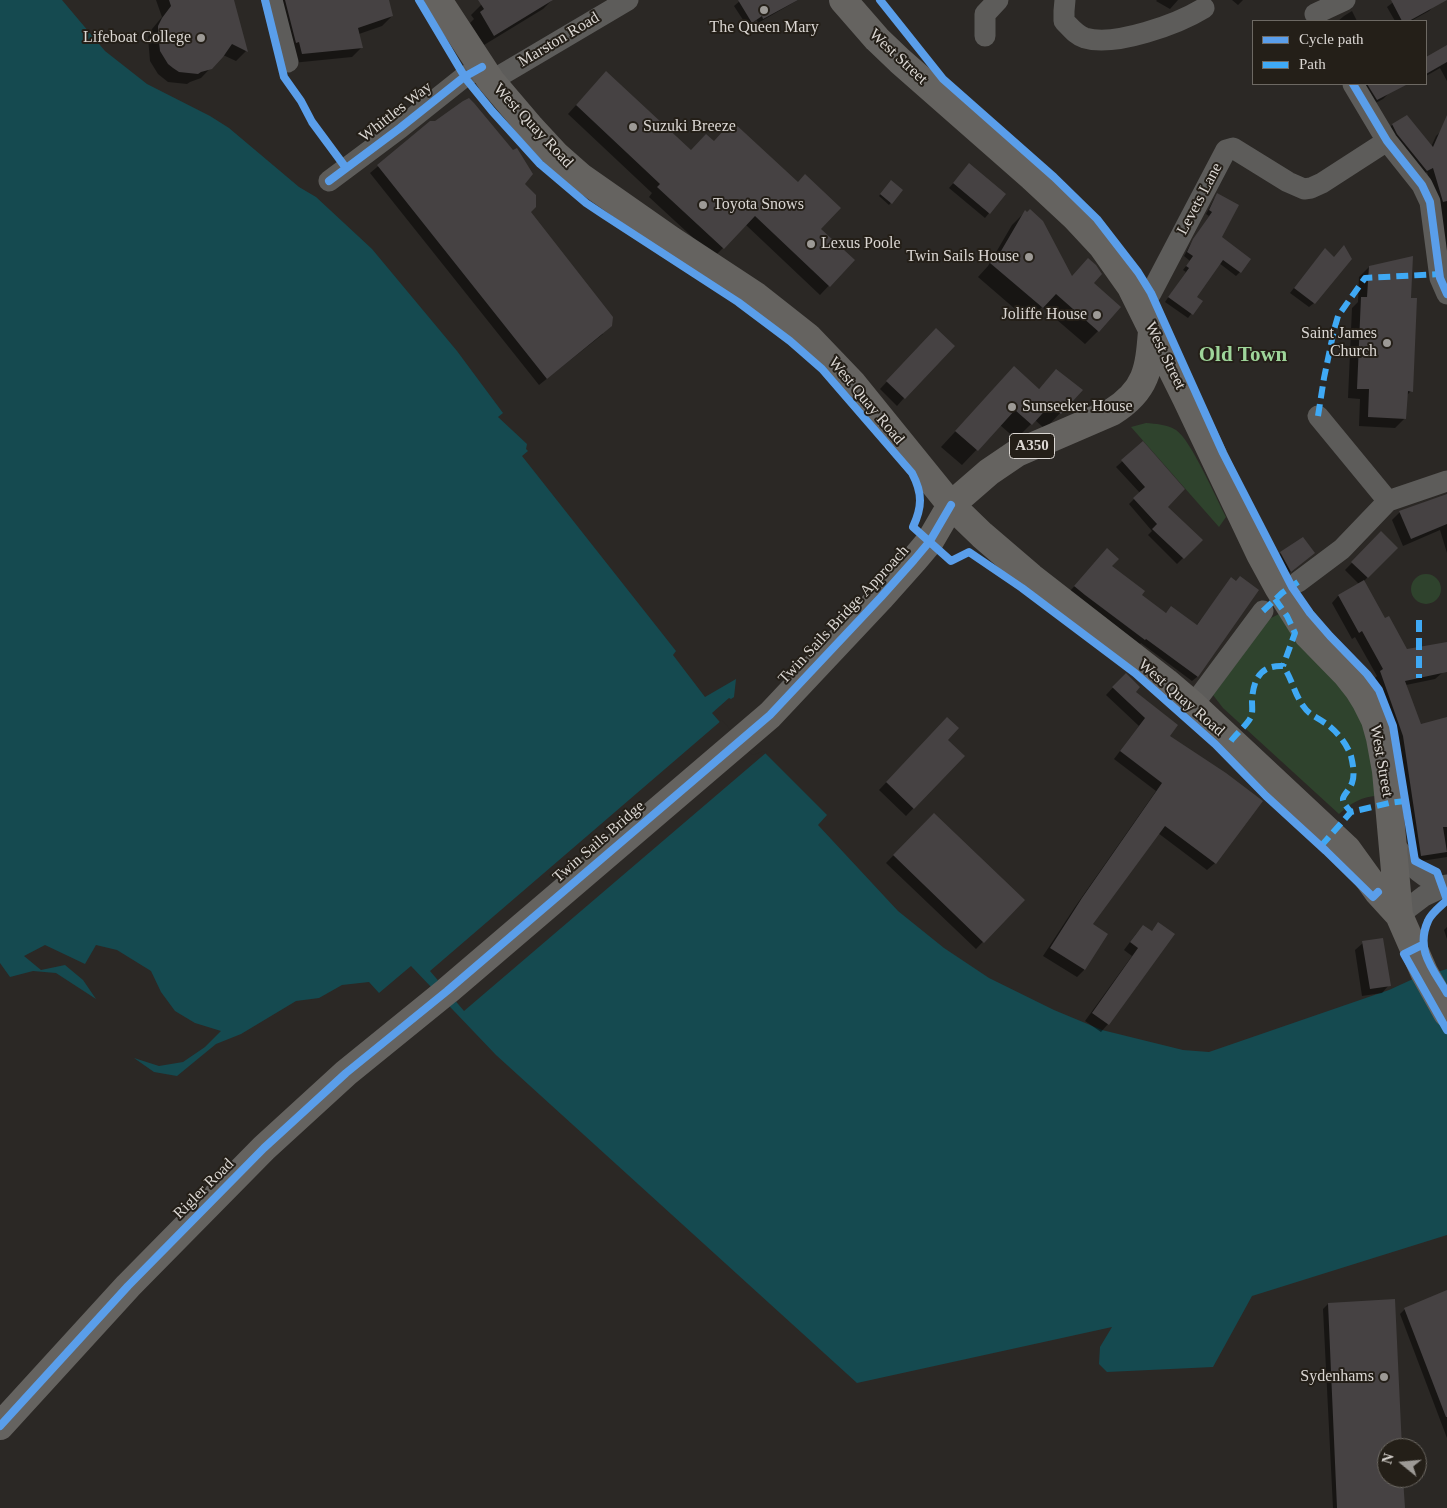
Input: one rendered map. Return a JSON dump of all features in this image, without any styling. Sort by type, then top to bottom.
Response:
[{"type":"highway","name":"West Quay Road","points":[[438,0],[487,74],[556,155],[581,177],[756,296],[808,337],[853,384],[951,505],[1018,567],[1193,705],[1332,834],[1353,856],[1378,892],[1399,915]]},
{"type":"highway","name":"West Street","points":[[843,0],[877,39],[900,61],[1075,217],[1102,246],[1130,287],[1186,398],[1260,554],[1278,587],[1308,635],[1347,675],[1372,714],[1380,738],[1386,771],[1399,915]]},
{"type":"highway","name":"A350","points":[[951,505],[989,472],[1017,453],[1112,412],[1124,404],[1144,380],[1150,360],[1152,331]]},
{"type":"highway","name":"Twin Sails Bridge Approach","points":[[770,715],[881,598],[918,556],[930,541],[951,505]]},
{"type":"highway","name":"Twin Sails Bridge","points":[[447,991],[770,715]]},
{"type":"highway","points":[[1353,856],[1365,857],[1377,854],[1386,848],[1392,840]]},
{"type":"highway","name":"A350","points":[[1399,915],[1412,949],[1447,1012]]},
{"type":"highway","name":"Rigler Road","points":[[0,1426],[128,1286],[264,1148],[346,1073],[447,991]]},
{"type":"street","points":[[272,0],[288,62]]},
{"type":"street","name":"Marston Road","points":[[487,74],[628,0]]},
{"type":"street","points":[[986,36],[985,14],[998,0]]},
{"type":"street","points":[[1065,0],[1064,21],[1076,33],[1085,38],[1098,40],[1160,29],[1190,17],[1204,8]]},
{"type":"street","points":[[1313,12],[1345,0]]},
{"type":"street","name":"Whittles Way","points":[[329,181],[400,128],[464,76],[487,74]]},
{"type":"street","points":[[1354,85],[1387,141],[1422,185],[1430,202],[1440,278],[1447,294]]},
{"type":"street","name":"Levets Lane","points":[[1139,303],[1151,294],[1226,150],[1233,148],[1288,182],[1304,189],[1322,183],[1387,141]]},
{"type":"street","points":[[1318,416],[1388,501]]},
{"type":"street","points":[[1298,582],[1342,549],[1388,501],[1447,481]]},
{"type":"street","points":[[1193,705],[1263,611]]},
{"type":"street","points":[[1392,840],[1410,865],[1423,876],[1445,886]]},
{"type":"street","points":[[1399,915],[1424,896],[1445,886]]},
{"type":"green space","points":[[1146,423],[1176,430],[1189,445],[1226,517],[1219,527],[1131,427]]},
{"type":"green space","points":[[1426,574],[1432,575],[1440,583],[1440,595],[1432,603],[1426,604],[1420,603],[1412,595],[1411,589],[1412,583],[1420,575]]},
{"type":"green space","points":[[1279,614],[1353,700],[1367,732],[1379,796],[1367,797],[1357,801],[1339,814],[1223,708],[1213,695],[1269,619]]},
{"type":"water","points":[[0,0],[62,0],[105,51],[147,84],[210,116],[229,128],[299,187],[316,197],[372,249],[457,351],[503,413],[498,417],[527,444],[526,449],[528,451],[522,456],[676,651],[673,655],[705,697],[736,679],[734,697],[729,698],[712,713],[751,758],[765,753],[827,815],[818,825],[898,911],[944,948],[989,978],[1054,1010],[1102,1030],[1183,1050],[1209,1052],[1389,990],[1413,979],[1447,969],[1447,1235],[1252,1296],[1213,1367],[1107,1372],[1099,1364],[1100,1347],[1112,1327],[857,1383],[496,1055],[411,966],[379,993],[369,982],[342,985],[319,998],[296,1001],[241,1034],[216,1044],[177,1076],[154,1072],[134,1058],[159,1066],[183,1062],[205,1047],[221,1031],[195,1023],[175,1011],[161,992],[151,971],[117,950],[96,945],[85,964],[45,945],[24,956],[41,970],[65,965],[83,980],[96,999],[56,973],[33,971],[10,977],[0,963]]},
{"type":"pier","points":[[722,720],[752,755],[767,752],[464,1011],[430,971]]},
{"type":"building","name":"Lifeboat College","points":[[169,0],[234,0],[248,52],[232,44],[212,69],[198,74],[179,72],[168,64],[160,51],[158,26],[171,6]]},
{"type":"building","points":[[285,0],[389,0],[393,16],[358,28],[363,48],[302,54],[299,42],[296,43]]},
{"type":"building","points":[[478,0],[553,0],[494,36],[480,12],[484,9]]},
{"type":"building","name":"The Queen Mary","points":[[738,0],[798,0],[763,19],[762,16],[752,23]]},
{"type":"building","points":[[1391,0],[1447,0],[1411,20],[1401,20]]},
{"type":"building","points":[[1447,45],[1447,62],[1427,73],[1427,56]]},
{"type":"building","points":[[606,71],[691,150],[706,134],[714,141],[732,121],[798,182],[805,174],[841,208],[821,229],[855,260],[830,287],[755,216],[724,249],[657,187],[660,184],[576,105]]},
{"type":"building","points":[[1368,85],[1406,85],[1377,100]]},
{"type":"building","points":[[469,98],[513,150],[517,148],[533,174],[525,184],[536,195],[536,207],[531,212],[613,317],[612,326],[547,379],[377,165],[430,121],[435,121]]},
{"type":"building","points":[[1407,115],[1433,147],[1447,115],[1447,201],[1443,202],[1433,168],[1427,171],[1397,134],[1392,124]]},
{"type":"building","points":[[969,163],[1006,194],[990,214],[953,183]]},
{"type":"building","points":[[891,180],[903,190],[892,204],[880,194]]},
{"type":"building","points":[[1217,193],[1239,205],[1222,237],[1251,259],[1241,273],[1223,260],[1197,297],[1203,301],[1193,315],[1168,297],[1189,268],[1186,266],[1193,256],[1187,252],[1193,239],[1212,212],[1209,210]]},
{"type":"building","name":"Twin Sails House","points":[[1030,209],[1043,221],[1072,276],[1088,258],[1102,274],[1094,283],[1121,307],[1099,332],[1056,294],[1043,308],[990,263],[1001,251],[1025,210],[1027,212]]},
{"type":"building","points":[[1344,245],[1352,259],[1315,304],[1294,288],[1325,248],[1334,257]]},
{"type":"building","name":"Saint James Church","points":[[1413,256],[1411,298],[1417,298],[1413,392],[1408,391],[1406,419],[1368,417],[1369,389],[1357,389],[1361,297],[1367,297],[1369,266]]},
{"type":"building","points":[[936,328],[955,346],[905,399],[886,381]]},
{"type":"building","name":"Sunseeker House","points":[[1014,366],[1039,389],[1056,369],[1083,390],[1061,414],[1050,405],[1032,425],[1015,410],[978,451],[955,431]]},
{"type":"building","points":[[1143,441],[1185,489],[1168,507],[1203,540],[1184,559],[1152,529],[1157,524],[1133,498],[1145,487],[1121,460]]},
{"type":"building","points":[[1447,494],[1447,524],[1411,539],[1399,511]]},
{"type":"building","points":[[1381,531],[1398,548],[1368,578],[1351,562]]},
{"type":"building","points":[[1303,537],[1315,553],[1291,572],[1280,552]]},
{"type":"building","points":[[1107,548],[1119,559],[1112,566],[1145,591],[1142,595],[1166,613],[1171,606],[1197,625],[1231,577],[1236,581],[1240,576],[1259,590],[1198,677],[1145,640],[1074,586]]},
{"type":"building","points":[[1364,580],[1385,618],[1389,616],[1407,649],[1447,642],[1447,672],[1405,681],[1421,724],[1447,717],[1447,827],[1443,827],[1447,852],[1421,856],[1403,736],[1380,671],[1383,669],[1362,631],[1359,633],[1338,595]]},
{"type":"building","points":[[1126,673],[1140,687],[1136,692],[1178,725],[1170,736],[1226,773],[1263,801],[1216,864],[1165,826],[1093,924],[1108,934],[1085,970],[1050,948],[1082,898],[1162,783],[1120,751],[1145,718],[1112,687]]},
{"type":"building","points":[[947,717],[959,728],[948,740],[965,756],[914,809],[886,782]]},
{"type":"building","points":[[934,813],[1025,900],[984,943],[893,855]]},
{"type":"building","points":[[1158,922],[1175,934],[1109,1025],[1092,1013],[1138,948],[1130,942],[1143,925],[1152,931]]},
{"type":"building","points":[[1383,938],[1391,986],[1370,989],[1362,941]]},
{"type":"building","points":[[1447,1290],[1447,1417],[1446,1417],[1404,1308]]},
{"type":"building","points":[[1395,1299],[1402,1438],[1377,1438],[1377,1488],[1404,1488],[1405,1508],[1337,1508],[1328,1303]]},
{"type":"marked path","points":[[1318,416],[1324,378],[1338,316],[1365,278],[1440,274]]},
{"type":"marked path","points":[[1263,611],[1282,593],[1298,582]]},
{"type":"marked path","points":[[1275,599],[1287,616],[1295,633],[1283,666]]},
{"type":"marked path","points":[[1419,620],[1419,678]]},
{"type":"marked path","points":[[1231,741],[1251,717],[1254,687],[1259,675],[1269,668],[1283,666],[1306,710],[1333,729],[1349,751],[1353,777],[1343,800],[1351,812]]},
{"type":"marked path","points":[[1321,846],[1351,812],[1405,801]]},
{"type":"cycle path","points":[[265,0],[284,77],[301,101],[312,122],[346,168]]},
{"type":"cycle path","points":[[419,0],[466,79],[540,164],[586,203],[738,302],[790,341],[822,369],[912,473],[920,494],[920,507],[913,527],[951,561],[969,552],[1022,588],[1135,673],[1215,744],[1266,796],[1373,897],[1378,892]]},
{"type":"cycle path","points":[[880,0],[943,79],[1054,177],[1097,219],[1138,272],[1151,293],[1223,453],[1292,587],[1310,613],[1367,674],[1379,690],[1393,726],[1415,861],[1437,872],[1447,900],[1429,918],[1424,941],[1427,959],[1447,993]]},
{"type":"cycle path","points":[[329,181],[464,77],[482,67]]},
{"type":"cycle path","points":[[1354,85],[1387,141],[1422,185],[1430,202],[1440,278],[1447,294]]},
{"type":"cycle path","points":[[0,1426],[128,1286],[264,1148],[346,1073],[447,991],[770,715],[914,560],[930,541],[951,505]]},
{"type":"cycle path","points":[[1422,945],[1404,954],[1447,1030]]},
{"type":"place","name":"The Queen Mary","points":[[764,10]]},
{"type":"place","name":"Lifeboat College","points":[[201,38]]},
{"type":"place","name":"Suzuki Breeze","points":[[633,127]]},
{"type":"place","name":"Toyota Snows","points":[[703,205]]},
{"type":"place","name":"Lexus Poole","points":[[811,244]]},
{"type":"place","name":"Twin Sails House","points":[[1029,257]]},
{"type":"place","name":"Joliffe House","points":[[1097,315]]},
{"type":"place","name":"Saint James Church","points":[[1387,343]]},
{"type":"place","name":"Sunseeker House","points":[[1012,407]]},
{"type":"place","name":"Sydenhams","points":[[1384,1377]]},
{"type":"district","name":"Old Town","points":[[1243,356]]}]
